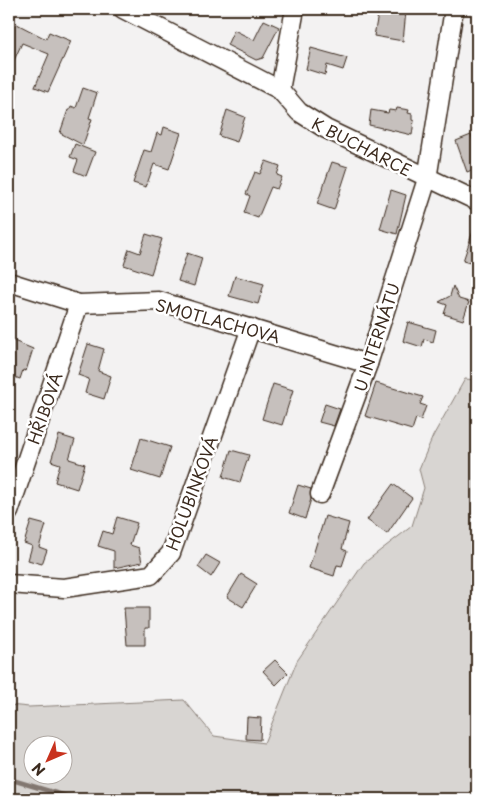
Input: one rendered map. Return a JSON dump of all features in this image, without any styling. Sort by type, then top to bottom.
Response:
[{"type":"street","name":"K BUCHARCE","points":[[123,9],[280,90],[299,112],[326,129],[427,179],[477,201]]},
{"type":"street","points":[[280,90],[296,9]]},
{"type":"street","name":"U INTERNÁTU","points":[[320,494],[368,364],[427,179],[454,9]]},
{"type":"street","name":"SMOTLACHOVA","points":[[9,282],[79,304],[159,301],[368,364]]},
{"type":"street","name":"HŘIBOVÁ","points":[[9,512],[79,304]]},
{"type":"street","name":"HOLUBINKOVÁ","points":[[9,584],[64,588],[150,576],[171,553],[251,328]]},
{"type":"shaded area","points":[[465,379],[477,380],[477,799],[9,799],[9,705],[29,707],[184,700],[214,736],[264,743],[297,661],[364,563],[412,526],[424,488],[419,469],[433,436]]},
{"type":"building","points":[[379,9],[406,11],[403,41],[374,36]]},
{"type":"building","points":[[264,20],[279,27],[263,58],[256,60],[227,45],[234,30],[254,40]]},
{"type":"building","points":[[13,22],[46,39],[49,32],[71,41],[48,92],[35,87],[49,54],[22,43],[9,71],[9,31]]},
{"type":"building","points":[[311,48],[347,58],[343,70],[327,65],[325,75],[306,69]]},
{"type":"building","points":[[83,88],[97,93],[89,118],[92,119],[83,145],[60,133],[68,110],[70,110],[71,106],[76,108]]},
{"type":"building","points":[[397,108],[409,110],[408,113],[412,114],[412,120],[414,121],[412,135],[369,125],[371,110],[388,113],[389,110],[396,111]]},
{"type":"building","points":[[227,110],[245,117],[237,142],[219,136]]},
{"type":"building","points":[[164,127],[181,133],[169,169],[154,164],[146,187],[133,183],[144,150],[151,152],[157,133],[162,135]]},
{"type":"building","points":[[471,135],[477,149],[477,168],[467,172],[456,141]]},
{"type":"building","points":[[75,144],[95,152],[86,176],[74,171],[78,160],[70,157]]},
{"type":"building","points":[[266,161],[280,166],[277,175],[282,177],[277,189],[271,187],[258,218],[244,213],[250,196],[246,194],[255,172],[260,174]]},
{"type":"building","points":[[332,162],[348,167],[334,210],[317,204]]},
{"type":"building","points":[[391,190],[406,195],[397,234],[380,229]]},
{"type":"building","points":[[475,225],[477,226],[477,265],[463,261]]},
{"type":"building","points":[[146,234],[162,239],[151,274],[124,265],[129,249],[140,253]]},
{"type":"building","points":[[187,253],[202,258],[194,286],[178,281]]},
{"type":"building","points":[[235,276],[264,284],[258,304],[229,296]]},
{"type":"building","points":[[453,286],[459,299],[469,302],[463,320],[444,314],[447,305],[439,302],[450,296]]},
{"type":"building","points":[[408,322],[436,330],[433,342],[424,339],[422,347],[403,341]]},
{"type":"building","points":[[9,339],[33,349],[26,371],[23,370],[20,379],[9,375]]},
{"type":"building","points":[[88,344],[104,349],[98,371],[111,376],[104,399],[85,393],[89,379],[78,375]]},
{"type":"building","points":[[376,383],[423,397],[420,404],[426,406],[421,420],[416,418],[412,430],[365,416]]},
{"type":"building","points":[[273,384],[293,390],[282,425],[262,419]]},
{"type":"building","points":[[325,404],[340,409],[334,426],[319,422]]},
{"type":"building","points":[[59,435],[75,440],[69,459],[85,464],[77,489],[55,482],[60,464],[51,461]]},
{"type":"building","points":[[141,438],[170,447],[160,479],[131,470]]},
{"type":"building","points":[[231,450],[249,455],[240,482],[223,477]]},
{"type":"building","points":[[393,484],[412,498],[387,534],[367,520]]},
{"type":"building","points":[[298,485],[311,489],[311,499],[305,519],[289,513]]},
{"type":"building","points":[[325,516],[349,523],[342,549],[347,551],[342,566],[337,565],[334,576],[309,568]]},
{"type":"building","points":[[117,517],[137,523],[130,545],[139,548],[142,562],[114,568],[114,551],[98,546],[103,531],[112,534]]},
{"type":"building","points":[[31,521],[46,525],[39,547],[47,550],[42,564],[28,560],[32,546],[24,543]]},
{"type":"building","points":[[206,555],[220,563],[211,577],[198,567]]},
{"type":"building","points":[[241,574],[257,584],[243,607],[227,597]]},
{"type":"building","points":[[124,608],[149,608],[149,628],[145,628],[145,645],[127,645]]},
{"type":"building","points":[[275,660],[288,673],[276,685],[263,671]]},
{"type":"building","points":[[247,717],[261,718],[260,740],[246,739]]},
{"type":"waterway","points":[[9,779],[76,799]]}]
